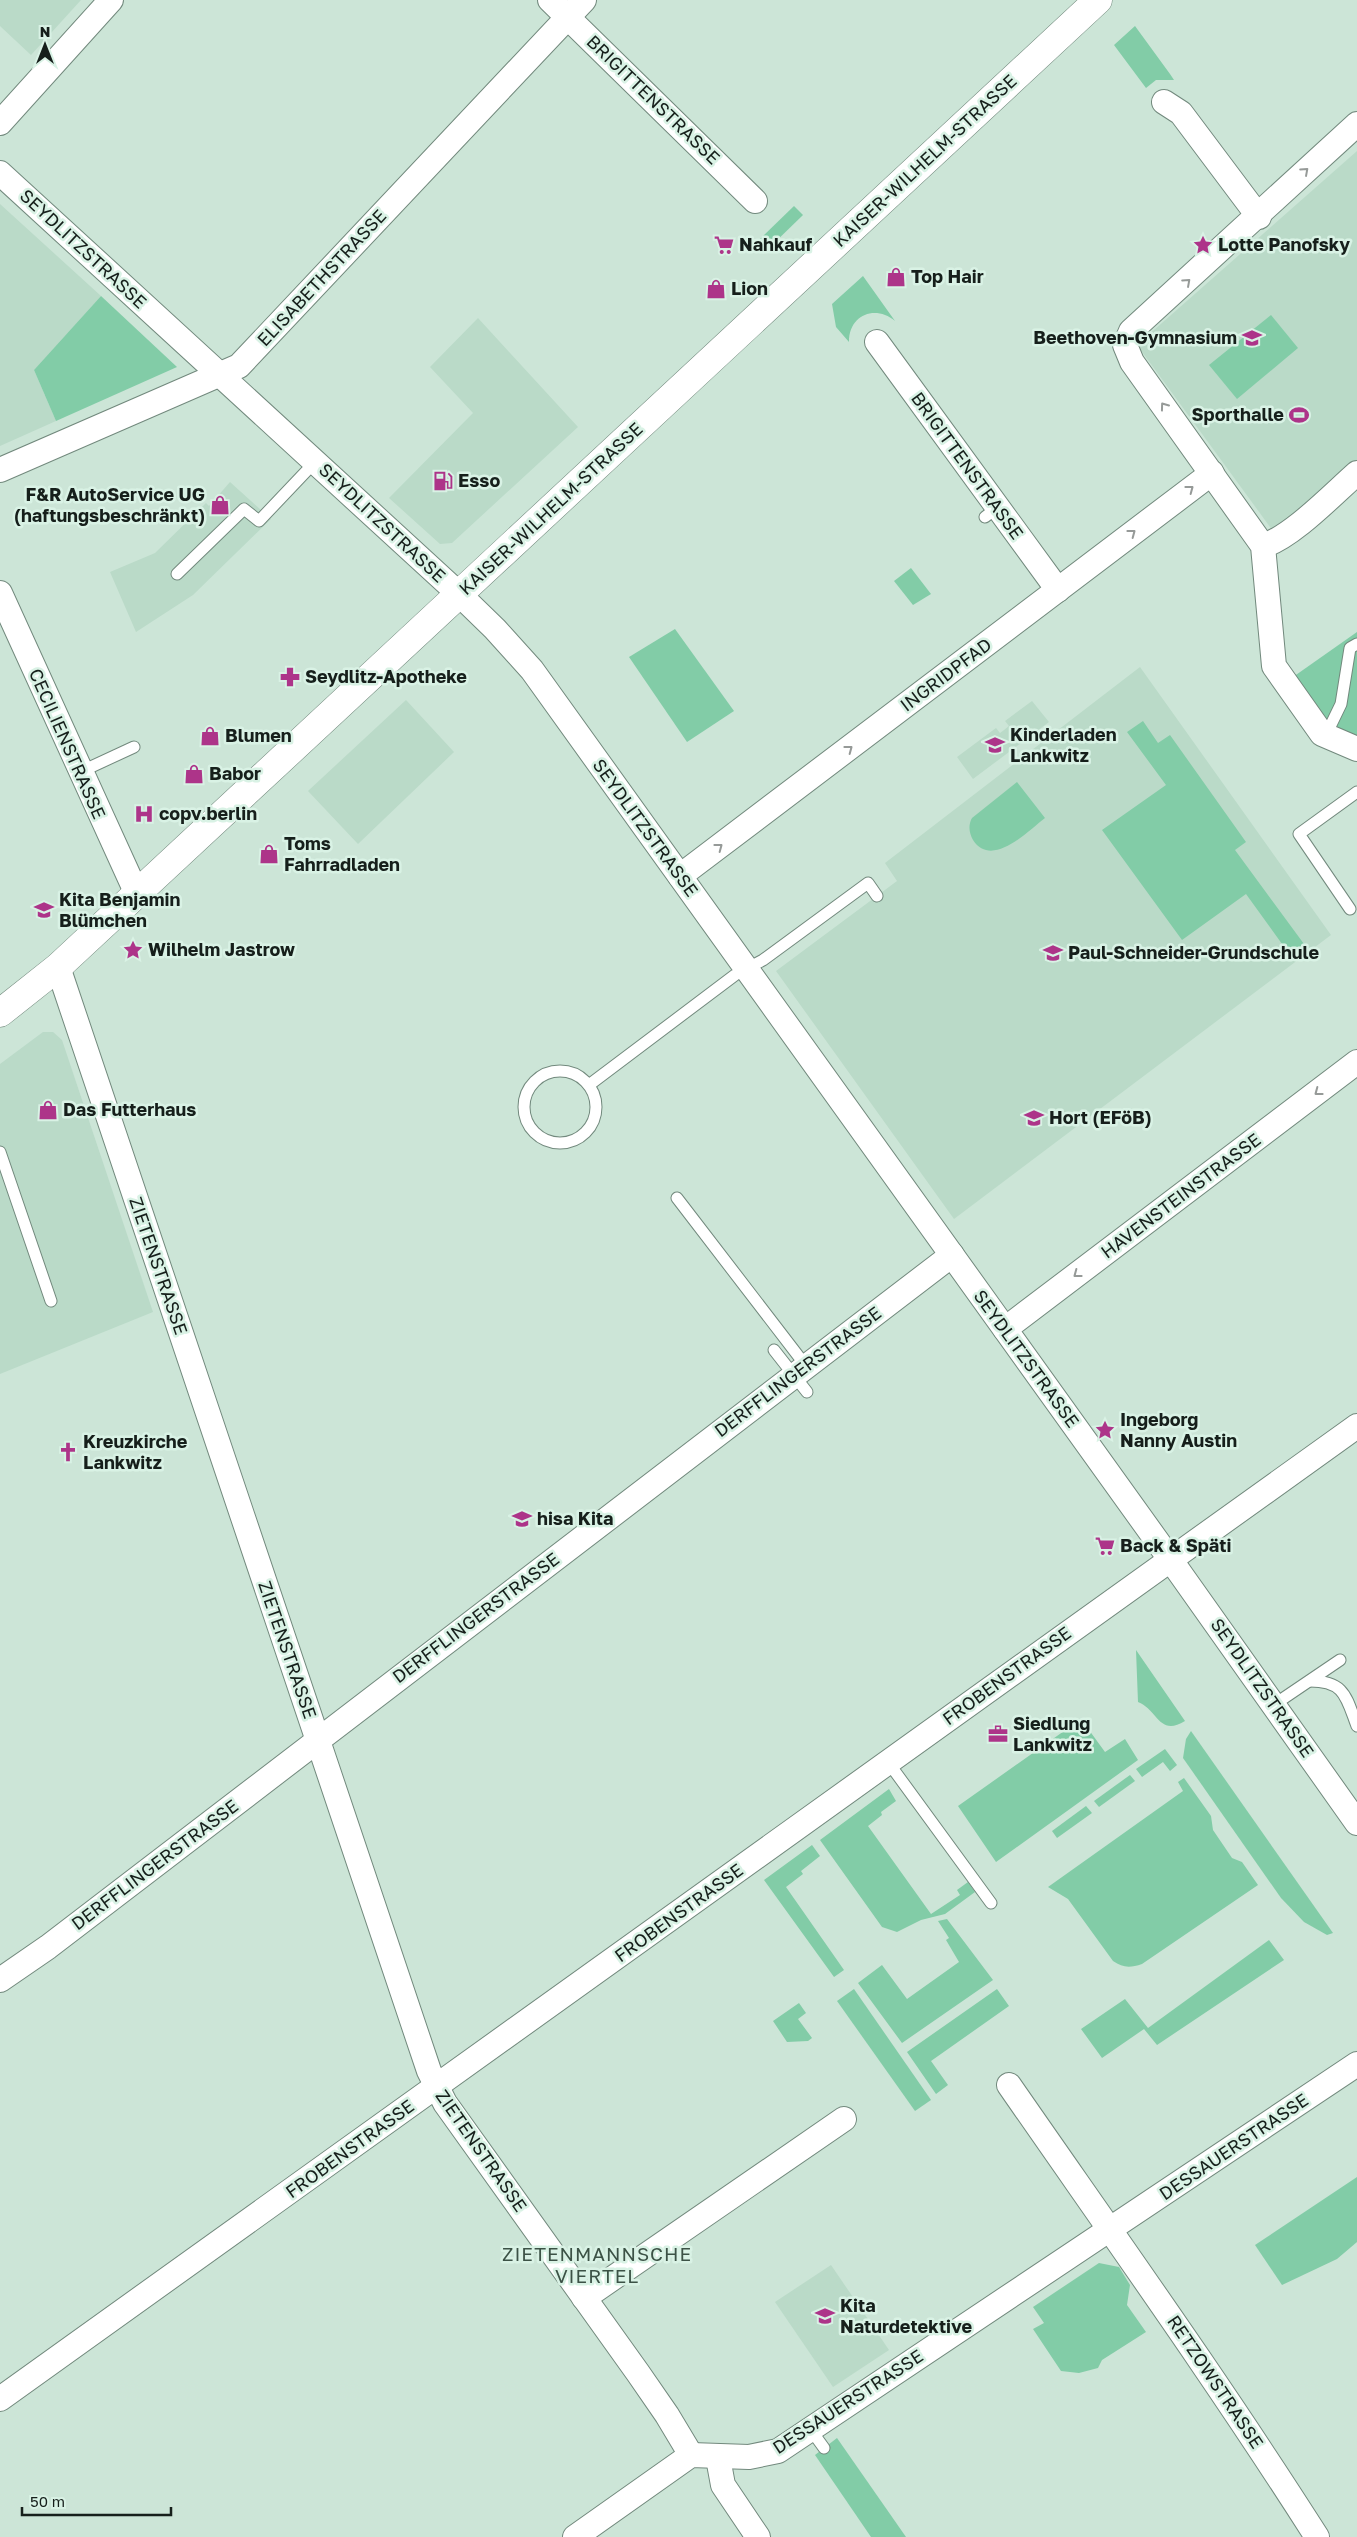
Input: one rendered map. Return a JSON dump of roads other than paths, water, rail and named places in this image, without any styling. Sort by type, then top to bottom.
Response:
[{"type":"main road","name":"KAISER-WILHELM-STRASSE","points":[[0,1013],[58,967],[1097,0]]},
{"type":"street","points":[[0,123],[111,0]]},
{"type":"street","name":"BRIGITTENSTRASSE","points":[[550,0],[755,201]]},
{"type":"street","name":"ELISABETHSTRASSE","points":[[0,470],[239,366],[584,0]]},
{"type":"street","points":[[1164,102],[1181,113],[1259,217]]},
{"type":"street","points":[[1357,124],[1276,197],[1259,217],[1132,332],[1125,345],[1132,362],[1263,546],[1272,662],[1325,737],[1357,749]]},
{"type":"street","name":"SEYDLITZSTRASSE","points":[[0,173],[459,594],[495,629],[532,670],[1275,1704],[1357,1823]]},
{"type":"street","name":"BRIGITTENSTRASSE","points":[[877,342],[991,512],[1058,590]]},
{"type":"street","name":"INGRIDPFAD","points":[[680,876],[1212,473]]},
{"type":"street","points":[[1263,546],[1274,542],[1286,534],[1357,474]]},
{"type":"street","name":"CECILIENSTRASSE","points":[[0,593],[137,894]]},
{"type":"street","name":"ZIETENSTRASSE","points":[[58,967],[317,1740],[436,2088],[667,2415],[690,2455]]},
{"type":"street","name":"HAVENSTEINSTRASSE","points":[[1005,1329],[1357,1062]]},
{"type":"street","name":"DERFFLINGERSTRASSE","points":[[0,1980],[48,1947],[317,1740],[802,1378],[952,1255]]},
{"type":"street","name":"FROBENSTRASSE","points":[[0,2399],[1357,1426]]},
{"type":"street","name":"DESSAUERSTRASSE","points":[[690,2455],[718,2458],[749,2457],[778,2451],[818,2439],[1111,2229],[1357,2064]]},
{"type":"street","points":[[1009,2086],[1111,2229]]},
{"type":"street","points":[[584,2298],[844,2119]]},
{"type":"street","name":"RETZOWSTRASSE","points":[[1111,2229],[1244,2423],[1318,2537]]},
{"type":"street","points":[[584,2535],[690,2455]]},
{"type":"street","points":[[718,2458],[723,2485],[758,2537]]},
{"type":"lane","points":[[177,574],[244,509],[258,521],[315,462]]},
{"type":"lane","points":[[1325,737],[1341,704],[1350,648],[1357,644]]},
{"type":"lane","points":[[80,772],[134,747]]},
{"type":"lane","points":[[1350,909],[1300,834],[1357,792]]},
{"type":"lane","points":[[589,1085],[735,975],[763,960],[868,883],[877,896]]},
{"type":"lane","points":[[560,1070],[576,1075],[589,1085],[595,1095],[596,1116],[590,1129],[582,1137],[571,1142],[557,1144],[547,1142],[530,1130],[524,1116],[523,1105],[526,1094],[539,1078],[549,1072],[560,1070]]},
{"type":"lane","points":[[0,1152],[51,1301]]},
{"type":"lane","points":[[677,1198],[802,1378]]},
{"type":"lane","points":[[774,1350],[802,1378]]},
{"type":"lane","points":[[1275,1704],[1340,1660]]},
{"type":"lane","points":[[1310,1681],[1327,1681],[1339,1688],[1346,1698],[1357,1726]]},
{"type":"lane","points":[[888,1762],[991,1903]]},
{"type":"place","name":"Nahkauf","points":[[724,245]]},
{"type":"place","name":"Lotte Panofsky","points":[[1203,245]]},
{"type":"place","name":"Top Hair","points":[[896,277]]},
{"type":"place","name":"Lion","points":[[716,289]]},
{"type":"place","name":"Beethoven-Gymnasium","points":[[1252,338]]},
{"type":"place","name":"Sporthalle","points":[[1299,415]]},
{"type":"place","name":"Esso","points":[[443,481]]},
{"type":"place","name":"F&R AutoService UG (haftungsbeschränkt)","points":[[220,505]]},
{"type":"place","name":"Seydlitz-Apotheke","points":[[290,677]]},
{"type":"place","name":"Blumen","points":[[210,736]]},
{"type":"place","name":"Kinderladen Lankwitz","points":[[995,745]]},
{"type":"place","name":"Babor","points":[[194,774]]},
{"type":"place","name":"copv.berlin","points":[[144,814]]},
{"type":"place","name":"Toms Fahrradladen","points":[[269,854]]},
{"type":"place","name":"Kita Benjamin Blümchen","points":[[44,910]]},
{"type":"place","name":"Wilhelm Jastrow","points":[[133,950]]},
{"type":"place","name":"Paul-Schneider-Grundschule","points":[[1053,953]]},
{"type":"place","name":"Das Futterhaus","points":[[48,1110]]},
{"type":"place","name":"Hort (EFöB)","points":[[1034,1118]]},
{"type":"place","name":"Ingeborg Nanny Austin","points":[[1105,1430]]},
{"type":"place","name":"Kreuzkirche Lankwitz","points":[[68,1452]]},
{"type":"place","name":"hisa Kita","points":[[522,1519]]},
{"type":"place","name":"Back & Späti","points":[[1105,1546]]},
{"type":"place","name":"Siedlung Lankwitz","points":[[998,1734]]},
{"type":"place","name":"Kita Naturdetektive","points":[[825,2316]]},
{"type":"district","name":"ZIETENMANNSCHE VIERTEL","points":[[597,2265]]}]
